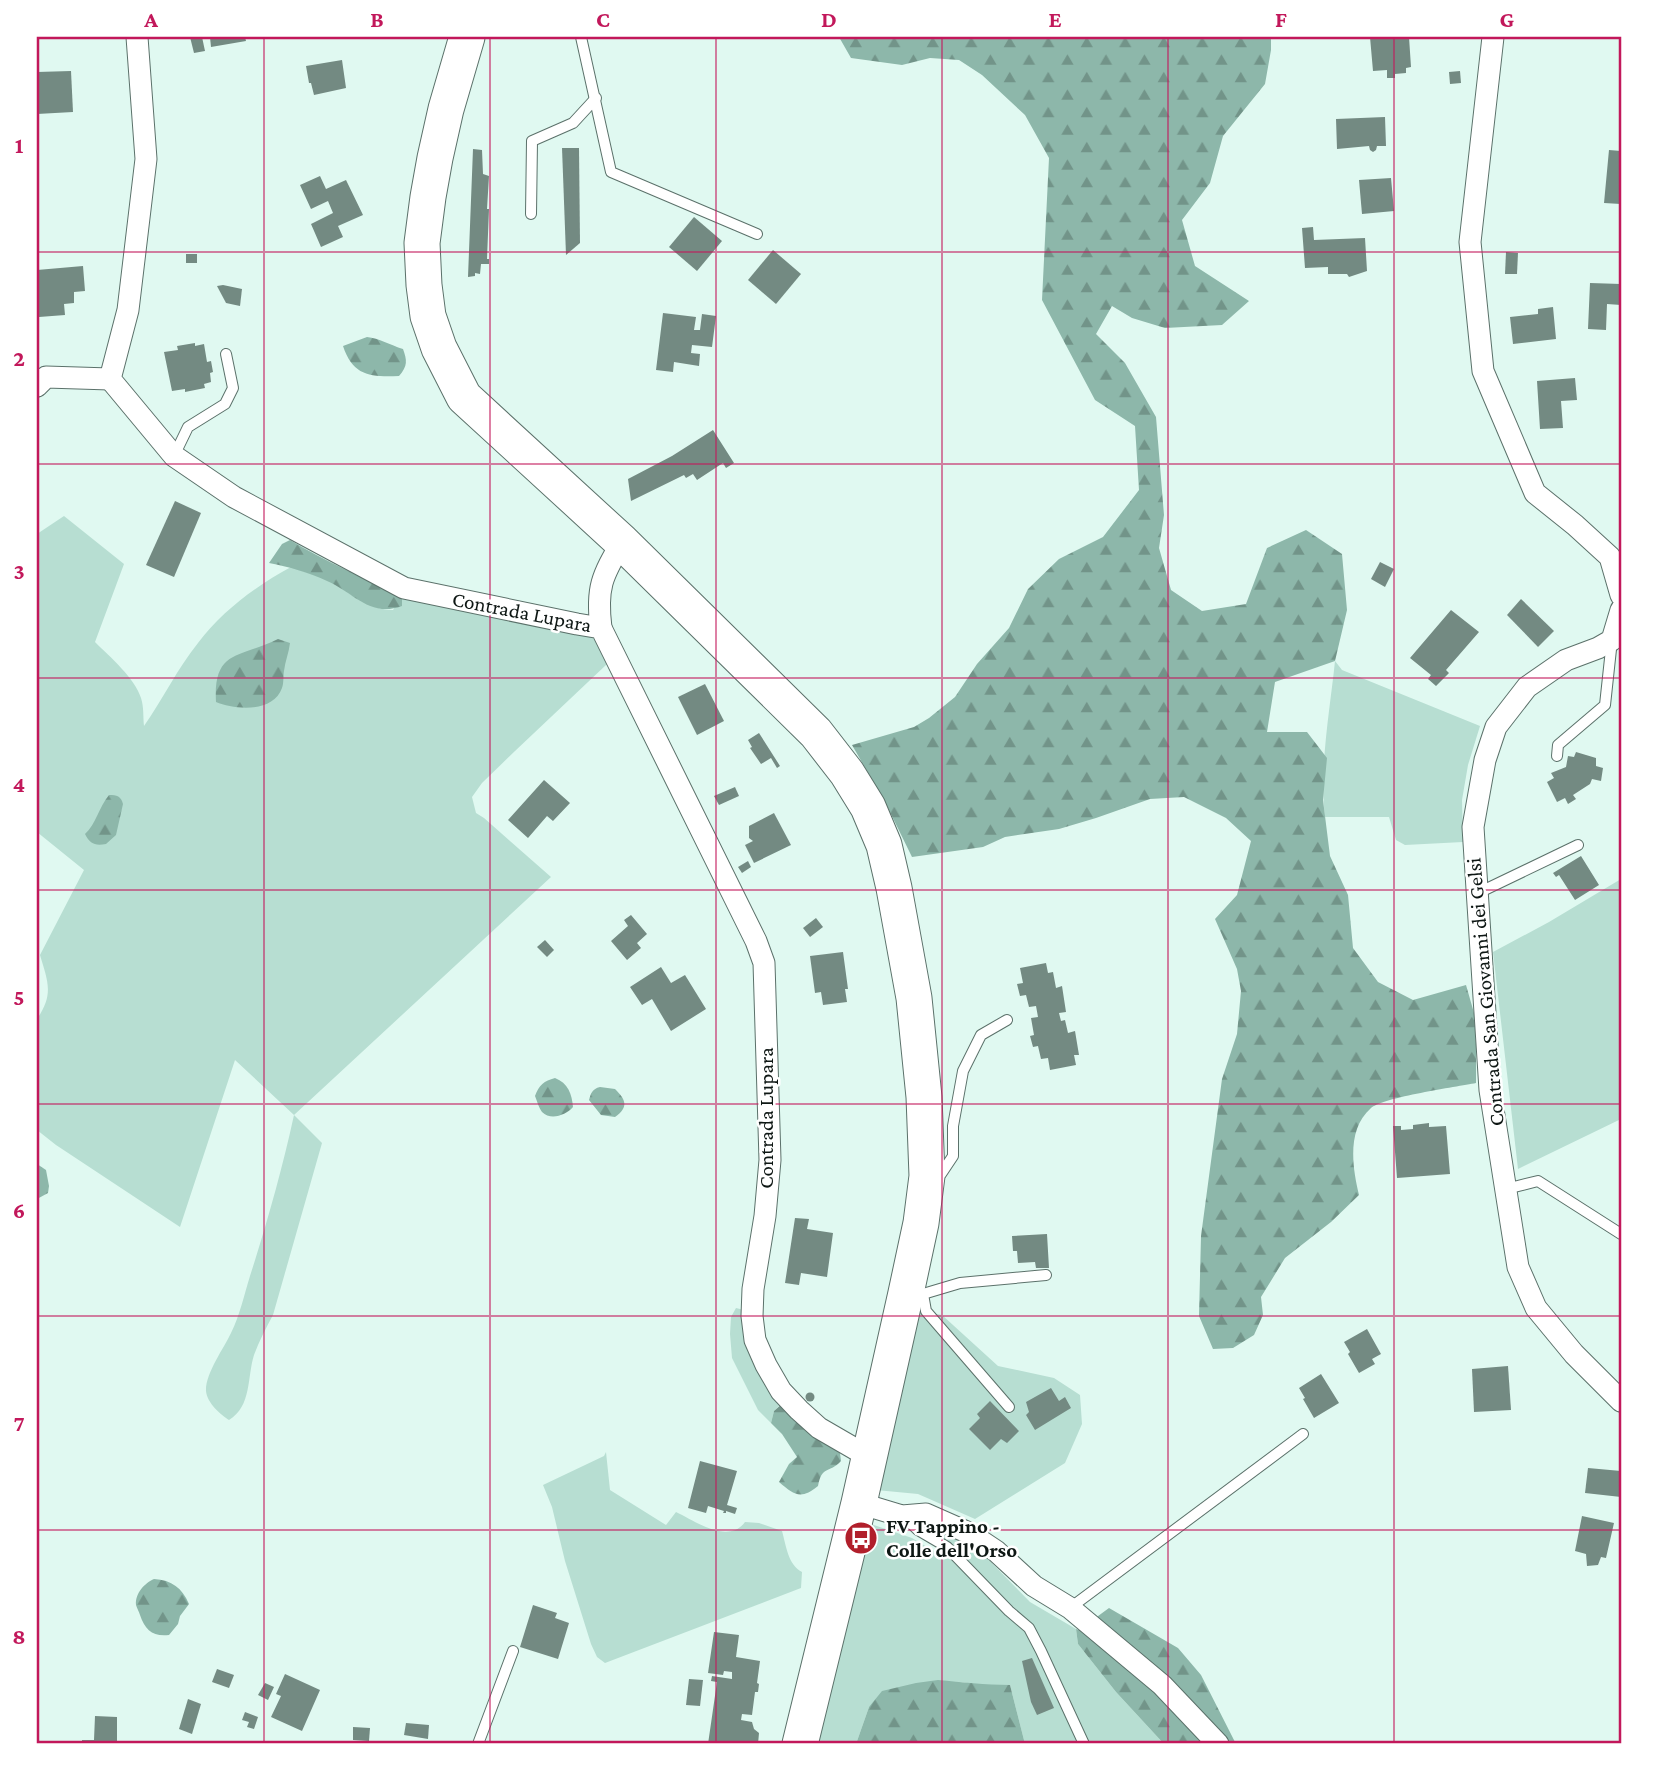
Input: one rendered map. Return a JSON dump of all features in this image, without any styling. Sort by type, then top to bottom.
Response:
[{"type":"main road","points":[[467,37],[443,121],[422,243],[428,316],[439,348],[464,397],[622,542],[816,733],[847,773],[868,807],[884,845],[894,888],[914,998],[924,1097],[927,1176],[914,1294],[869,1457],[800,1744]]},
{"type":"street","points":[[37,386],[46,377],[110,379],[128,310],[146,159],[137,37]]},
{"type":"street","points":[[1493,37],[1470,242],[1483,371],[1535,493],[1576,525],[1609,557],[1621,595]]},
{"type":"street","name":"Contrada Lupara","points":[[110,379],[174,456],[234,497],[404,588],[601,628],[756,941],[764,963],[770,1160],[754,1289],[752,1316],[755,1340],[781,1391],[799,1410],[818,1428],[869,1457]]},
{"type":"street","points":[[601,628],[598,605],[601,585],[622,542]]},
{"type":"street","points":[[1612,640],[1621,610]]},
{"type":"street","name":"Contrada San Giovanni dei Gelsi","points":[[1612,640],[1566,660],[1527,687],[1496,727],[1486,760],[1473,827],[1490,1090],[1518,1267],[1536,1308],[1574,1354],[1621,1401]]},
{"type":"street","points":[[859,1503],[902,1516],[926,1514],[969,1533],[996,1551],[1034,1586],[1070,1608],[1162,1685],[1217,1744]]},
{"type":"lane","points":[[581,37],[611,172],[757,234]]},
{"type":"lane","points":[[531,214],[532,141],[573,123],[596,98]]},
{"type":"lane","points":[[174,456],[188,427],[225,404],[233,388],[226,354]]},
{"type":"lane","points":[[1558,756],[1558,745],[1605,705],[1612,640]]},
{"type":"lane","points":[[1476,894],[1578,845]]},
{"type":"lane","points":[[927,1176],[941,1174],[953,1156],[953,1126],[963,1070],[981,1035],[1007,1020]]},
{"type":"lane","points":[[1506,1189],[1538,1181],[1621,1234]]},
{"type":"lane","points":[[1009,1407],[914,1294],[960,1283],[1046,1275]]},
{"type":"lane","points":[[1070,1608],[1303,1434]]},
{"type":"lane","points":[[902,1516],[918,1530],[947,1547],[1029,1628],[1084,1744]]},
{"type":"lane","points":[[478,1744],[513,1651]]},
{"type":"green space","points":[[839,37],[1271,37],[1265,84],[1223,136],[1210,183],[1182,220],[1195,266],[1249,301],[1222,325],[1165,328],[1132,318],[1112,306],[1096,334],[1125,363],[1156,417],[1164,515],[1159,548],[1171,590],[1202,611],[1246,604],[1267,548],[1306,530],[1342,554],[1347,610],[1335,661],[1275,682],[1267,732],[1307,732],[1327,758],[1323,800],[1330,856],[1348,895],[1353,948],[1378,982],[1413,1000],[1466,985],[1474,1013],[1476,1083],[1405,1096],[1371,1108],[1358,1126],[1353,1148],[1359,1195],[1331,1222],[1285,1258],[1261,1297],[1263,1315],[1254,1335],[1233,1348],[1213,1349],[1199,1316],[1201,1236],[1222,1079],[1237,1034],[1241,991],[1237,969],[1215,919],[1237,895],[1251,841],[1226,818],[1184,797],[1150,799],[1059,829],[1005,837],[983,847],[912,857],[886,804],[852,745],[914,727],[955,697],[977,664],[1009,628],[1028,589],[1059,559],[1103,537],[1139,490],[1135,426],[1095,400],[1042,300],[1049,158],[1025,115],[982,75],[959,60],[930,58],[902,65],[851,58]]},
{"type":"green space","points":[[367,337],[403,349],[406,363],[399,376],[371,375],[357,369],[352,363],[343,346]]},
{"type":"green space","points":[[64,516],[124,564],[95,642],[138,690],[143,705],[144,726],[183,663],[207,631],[240,600],[291,567],[328,581],[376,607],[393,610],[402,597],[582,632],[597,639],[612,661],[482,783],[472,797],[476,813],[551,877],[294,1115],[235,1060],[180,1227],[37,1130],[37,1019],[48,995],[40,955],[84,870],[37,832],[37,534]]},
{"type":"green space","points":[[290,540],[402,597],[402,606],[380,609],[320,578],[269,563],[282,544]]},
{"type":"green space","points":[[278,639],[290,643],[283,686],[277,696],[262,706],[243,708],[216,702],[216,685],[224,664],[241,653]]},
{"type":"green space","points":[[1335,661],[1342,670],[1480,726],[1468,765],[1462,800],[1463,842],[1405,845],[1396,840],[1389,817],[1325,817],[1324,759]]},
{"type":"green space","points":[[109,795],[118,796],[123,804],[116,835],[106,844],[96,844],[85,834]]},
{"type":"green space","points":[[1621,879],[1621,1119],[1518,1169],[1493,952]]},
{"type":"green space","points":[[555,1078],[568,1090],[573,1107],[562,1114],[550,1116],[542,1112],[535,1096],[542,1084]]},
{"type":"green space","points":[[600,1087],[615,1089],[624,1100],[624,1107],[615,1117],[601,1115],[589,1100],[592,1092]]},
{"type":"green space","points":[[294,1115],[322,1143],[273,1315],[254,1355],[245,1399],[242,1407],[229,1420],[218,1412],[209,1400],[206,1384],[239,1312],[274,1196]]},
{"type":"green space","points":[[37,1164],[46,1170],[49,1186],[48,1193],[37,1199]]},
{"type":"green space","points":[[736,1308],[744,1310],[782,1403],[774,1411],[771,1423],[758,1410],[732,1358],[731,1317]]},
{"type":"green space","points":[[914,1310],[942,1315],[998,1366],[1054,1378],[1080,1395],[1082,1424],[1065,1463],[975,1519],[918,1494],[876,1490]]},
{"type":"green space","points":[[783,1403],[840,1453],[841,1461],[824,1472],[818,1486],[807,1493],[793,1493],[779,1482],[789,1464],[797,1457],[771,1423],[774,1411]]},
{"type":"green space","points":[[606,1452],[610,1490],[666,1525],[676,1512],[721,1531],[738,1529],[745,1522],[759,1523],[782,1531],[791,1560],[802,1572],[801,1588],[605,1663],[597,1657],[591,1644],[565,1561],[552,1507],[543,1485],[604,1456]]},
{"type":"green space","points":[[868,1523],[912,1538],[947,1559],[940,1530],[982,1553],[1030,1602],[1076,1629],[1078,1644],[1116,1692],[1164,1744],[1025,1744],[1010,1685],[962,1682],[869,1707],[856,1744],[812,1744]]},
{"type":"green space","points":[[154,1579],[176,1586],[189,1604],[169,1635],[154,1634],[147,1628],[136,1605],[141,1589]]},
{"type":"green space","points":[[1109,1608],[1178,1648],[1201,1675],[1236,1744],[1164,1744],[1116,1692],[1078,1644],[1076,1629],[1079,1630]]},
{"type":"green space","points":[[938,1680],[1010,1685],[1025,1744],[856,1744],[869,1707],[882,1691]]},
{"type":"building","points":[[190,37],[202,37],[205,51],[194,53]]},
{"type":"building","points":[[210,37],[245,37],[246,41],[211,47]]},
{"type":"building","points":[[1370,37],[1409,37],[1411,67],[1406,68],[1406,73],[1387,78],[1387,70],[1373,71]]},
{"type":"building","points":[[342,60],[346,88],[314,95],[306,66]]},
{"type":"building","points":[[71,71],[73,112],[37,114],[37,72]]},
{"type":"building","points":[[1460,71],[1461,83],[1450,84],[1449,72]]},
{"type":"building","points":[[1385,117],[1386,146],[1377,146],[1373,152],[1369,146],[1337,149],[1336,119]]},
{"type":"building","points":[[562,148],[579,148],[580,243],[566,255]]},
{"type":"building","points":[[473,149],[482,150],[483,174],[489,176],[489,264],[481,264],[480,274],[475,273],[475,276],[468,277]]},
{"type":"building","points":[[1609,150],[1621,151],[1621,204],[1604,203]]},
{"type":"building","points":[[320,176],[326,189],[346,180],[363,215],[338,226],[343,237],[321,247],[311,224],[333,213],[328,201],[311,209],[300,185]]},
{"type":"building","points":[[1391,178],[1394,211],[1362,214],[1359,180]]},
{"type":"building","points":[[694,217],[722,241],[697,271],[669,247]]},
{"type":"building","points":[[1313,227],[1314,240],[1365,238],[1367,271],[1349,277],[1347,274],[1328,274],[1328,267],[1305,268],[1302,228]]},
{"type":"building","points":[[773,250],[801,274],[776,304],[748,280]]},
{"type":"building","points":[[1506,252],[1518,253],[1517,274],[1505,274]]},
{"type":"building","points":[[186,254],[197,254],[197,263],[186,263]]},
{"type":"building","points":[[83,266],[85,291],[74,292],[74,303],[64,304],[65,315],[39,317],[37,270]]},
{"type":"building","points":[[1590,283],[1621,284],[1621,305],[1607,304],[1606,330],[1588,329]]},
{"type":"building","points":[[217,286],[242,289],[240,306],[226,303]]},
{"type":"building","points":[[1553,307],[1556,339],[1513,344],[1510,317],[1538,314],[1538,309]]},
{"type":"building","points":[[663,313],[696,317],[694,330],[700,330],[702,314],[716,316],[712,347],[692,345],[691,353],[700,354],[699,366],[674,362],[673,372],[656,370]]},
{"type":"building","points":[[195,343],[195,346],[204,344],[207,362],[211,361],[211,382],[204,384],[205,388],[185,392],[185,389],[172,391],[164,352],[178,350],[177,346]]},
{"type":"building","points":[[1575,378],[1577,400],[1561,401],[1563,428],[1540,429],[1537,381]]},
{"type":"building","points":[[713,430],[734,463],[726,468],[723,463],[697,480],[693,474],[686,478],[684,475],[631,501],[628,479]]},
{"type":"building","points":[[175,501],[201,513],[174,577],[146,565]]},
{"type":"building","points":[[1380,562],[1394,569],[1385,587],[1371,579]]},
{"type":"building","points":[[1521,599],[1554,631],[1538,647],[1507,615]]},
{"type":"building","points":[[1451,610],[1479,632],[1446,670],[1449,673],[1436,686],[1428,679],[1431,675],[1410,658]]},
{"type":"building","points":[[705,684],[724,721],[697,735],[678,697]]},
{"type":"building","points":[[759,733],[780,766],[777,768],[771,758],[761,764],[750,748],[752,747],[748,740]]},
{"type":"building","points":[[1576,752],[1596,758],[1596,766],[1603,768],[1601,781],[1592,779],[1590,784],[1573,795],[1576,799],[1568,804],[1565,798],[1557,802],[1547,782],[1554,778],[1551,773],[1566,767],[1568,756],[1574,757]]},
{"type":"building","points":[[544,780],[570,803],[553,821],[547,816],[528,838],[508,820]]},
{"type":"building","points":[[735,787],[739,796],[719,805],[714,796]]},
{"type":"building","points":[[774,813],[791,845],[754,863],[745,845],[753,841],[749,838],[749,826]]},
{"type":"building","points":[[1581,856],[1599,885],[1575,900],[1559,875],[1556,877],[1553,873]]},
{"type":"building","points":[[748,861],[751,867],[742,873],[738,867]]},
{"type":"building","points":[[631,915],[647,934],[637,943],[641,948],[627,960],[611,941],[628,926],[624,920]]},
{"type":"building","points":[[816,918],[823,927],[810,937],[803,928]]},
{"type":"building","points":[[545,940],[554,950],[547,957],[537,947]]},
{"type":"building","points":[[843,952],[847,1002],[823,1005],[821,992],[815,993],[810,956]]},
{"type":"building","points":[[1046,963],[1048,973],[1053,972],[1056,988],[1062,986],[1066,1012],[1059,1013],[1061,1021],[1065,1020],[1068,1033],[1075,1031],[1079,1055],[1074,1055],[1076,1065],[1050,1070],[1048,1058],[1041,1059],[1038,1046],[1033,1047],[1030,1036],[1034,1035],[1031,1018],[1038,1017],[1036,1006],[1029,1007],[1026,995],[1020,996],[1017,984],[1023,983],[1020,968]]},
{"type":"building","points":[[661,967],[671,983],[685,975],[706,1009],[671,1031],[652,999],[642,1005],[630,987]]},
{"type":"building","points":[[1429,1123],[1429,1127],[1446,1126],[1450,1174],[1397,1178],[1393,1126],[1401,1126],[1401,1130],[1413,1129],[1413,1125]]},
{"type":"building","points":[[795,1218],[809,1219],[807,1229],[833,1233],[827,1277],[801,1273],[799,1285],[785,1283]]},
{"type":"building","points":[[1047,1234],[1049,1268],[1036,1268],[1035,1262],[1018,1263],[1017,1251],[1013,1251],[1012,1236]]},
{"type":"building","points":[[1367,1329],[1381,1354],[1372,1359],[1375,1364],[1359,1373],[1344,1342]]},
{"type":"building","points":[[1508,1366],[1511,1410],[1474,1412],[1472,1369]]},
{"type":"building","points":[[1321,1374],[1339,1403],[1314,1418],[1299,1388]]},
{"type":"building","points":[[1051,1388],[1059,1401],[1065,1397],[1071,1408],[1035,1430],[1026,1415],[1029,1412],[1026,1402]]},
{"type":"building","points":[[810,1393],[814,1397],[810,1401],[806,1397]]},
{"type":"building","points":[[990,1401],[1019,1431],[1007,1443],[1001,1439],[990,1450],[969,1429],[980,1418],[977,1414]]},
{"type":"building","points":[[700,1461],[737,1471],[727,1505],[737,1508],[735,1514],[726,1511],[723,1513],[724,1511],[708,1506],[706,1513],[688,1508]]},
{"type":"building","points":[[1588,1468],[1621,1471],[1621,1497],[1585,1493]]},
{"type":"building","points":[[1582,1516],[1614,1523],[1606,1558],[1601,1557],[1598,1565],[1587,1566],[1586,1554],[1575,1551]]},
{"type":"building","points":[[533,1605],[557,1613],[555,1618],[569,1623],[558,1659],[520,1647]]},
{"type":"building","points":[[714,1632],[739,1635],[736,1657],[760,1661],[758,1692],[755,1692],[752,1715],[742,1714],[741,1720],[752,1722],[759,1733],[758,1744],[708,1744],[717,1682],[711,1681],[712,1676],[732,1679],[732,1672],[724,1671],[723,1675],[708,1673]]},
{"type":"building","points":[[1032,1658],[1054,1708],[1037,1715],[1031,1702],[1022,1661]]},
{"type":"building","points":[[217,1669],[234,1675],[229,1688],[212,1682]]},
{"type":"building","points":[[285,1674],[320,1690],[302,1731],[271,1717],[281,1696],[276,1694]]},
{"type":"building","points":[[689,1679],[703,1680],[700,1706],[686,1705]]},
{"type":"building","points":[[265,1683],[274,1687],[268,1700],[258,1695]]},
{"type":"building","points":[[188,1699],[201,1704],[192,1734],[179,1729]]},
{"type":"building","points":[[245,1712],[258,1717],[254,1729],[247,1727],[249,1722],[242,1720]]},
{"type":"building","points":[[95,1716],[117,1717],[117,1741],[108,1741],[108,1744],[82,1744],[82,1740],[94,1740]]},
{"type":"building","points":[[406,1723],[429,1725],[428,1739],[404,1735]]},
{"type":"building","points":[[353,1727],[370,1728],[369,1741],[353,1740]]},
{"type":"place","name":"FV Tappino - Colle dell'Orso","points":[[861,1538]]}]
